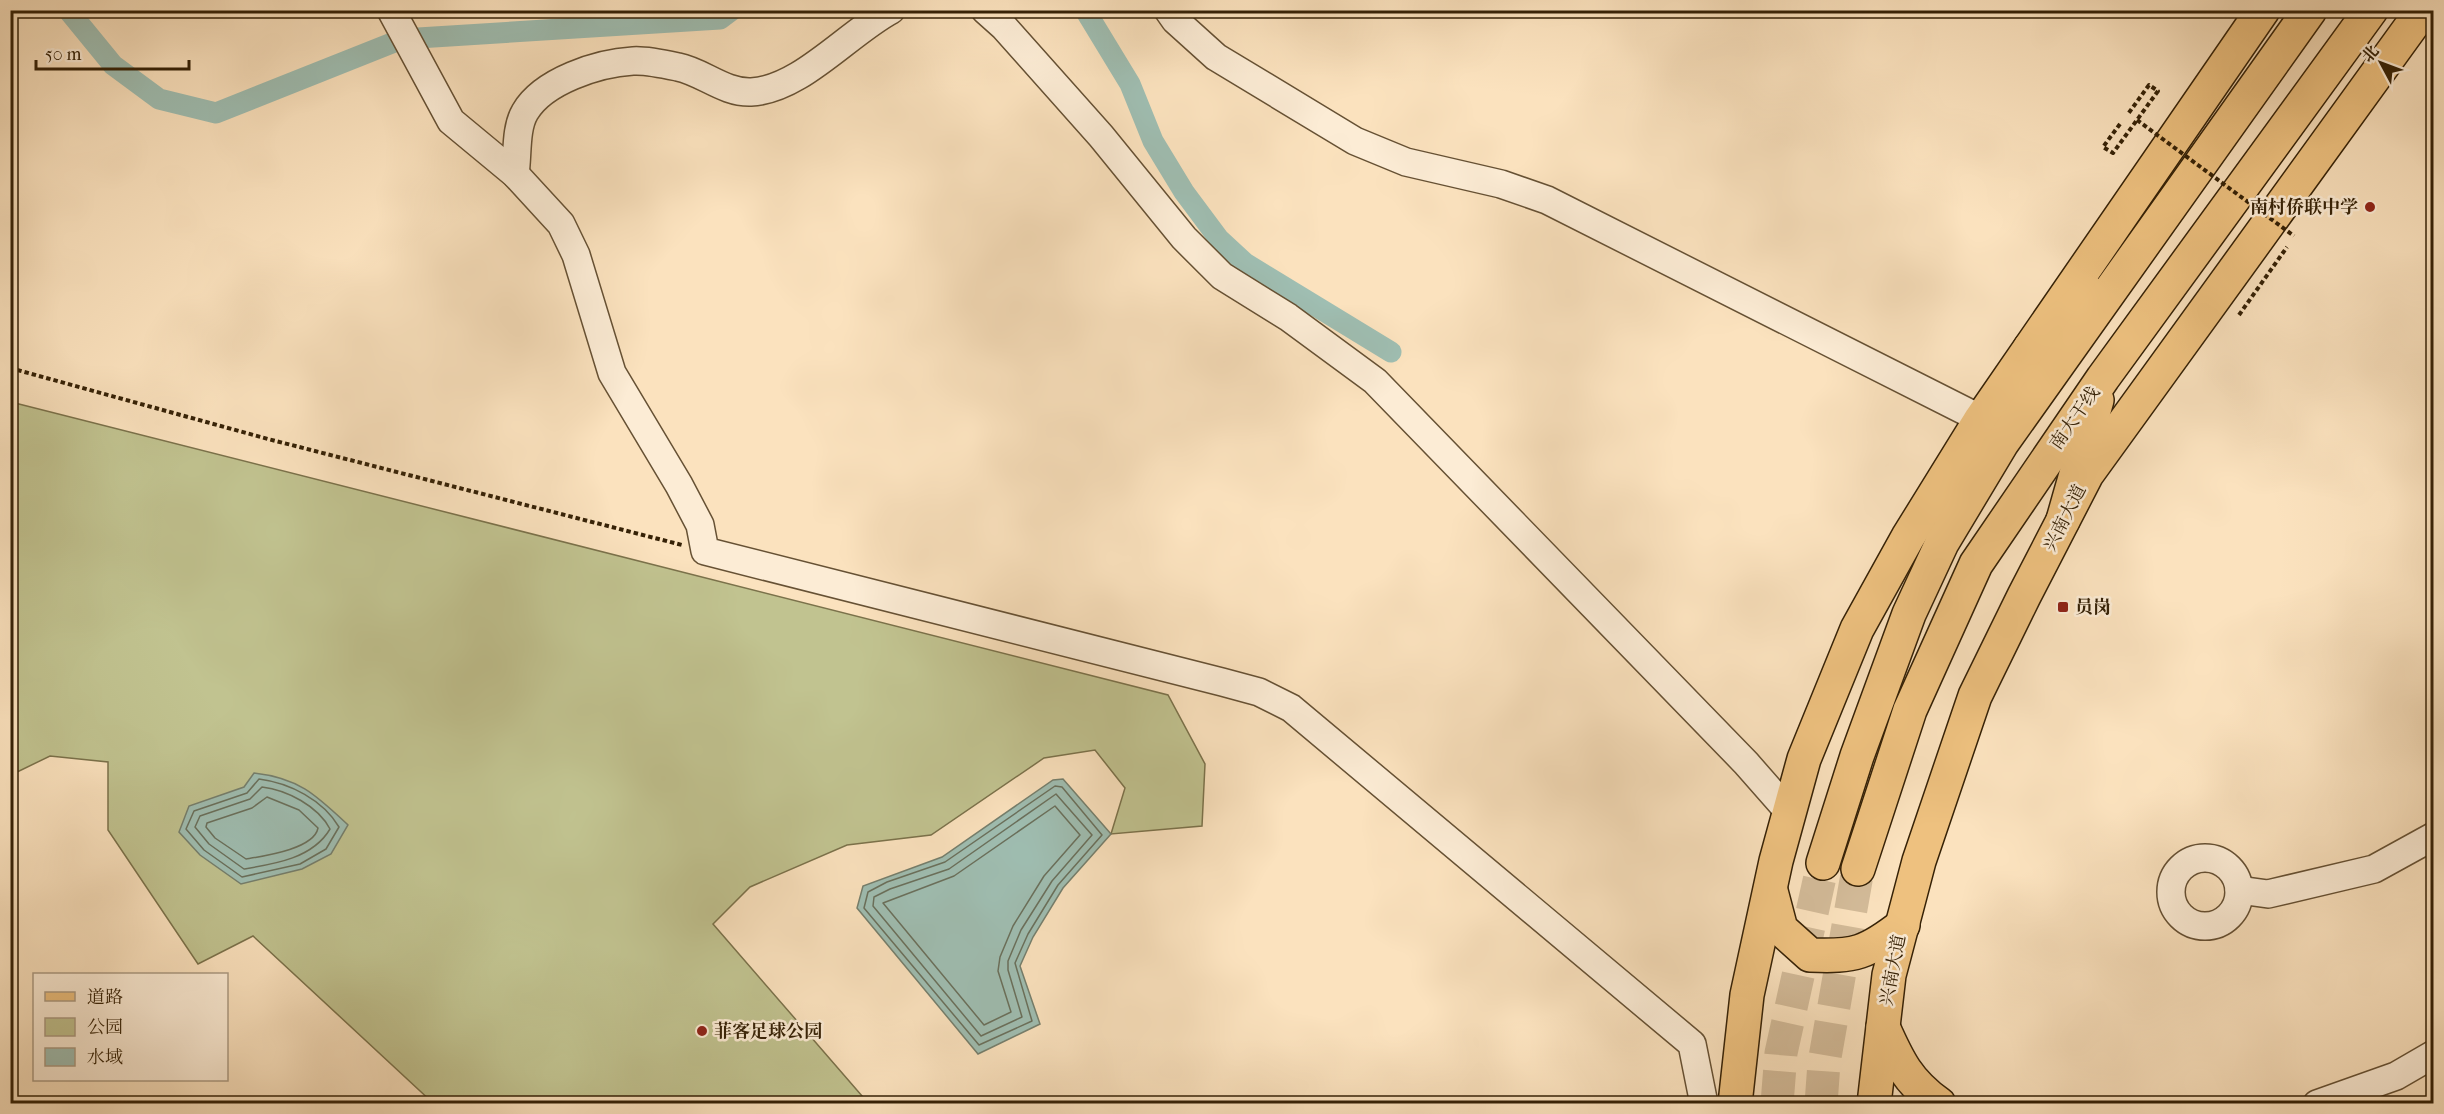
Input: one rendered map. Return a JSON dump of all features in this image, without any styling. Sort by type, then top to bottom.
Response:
[{"type":"main road","points":[[1735,1104],[1747,995],[1770,889],[1804,759],[1857,628],[1908,537],[1981,419],[2263,10]]},
{"type":"main road","points":[[1822,863],[1857,756],[1905,625],[1942,543],[2002,443],[2310,10]]},
{"type":"main road","name":"南大干线","points":[[1858,869],[1910,710],[1976,564],[2103,378],[2371,10]]},
{"type":"main road","name":"兴南大道","points":[[1874,1104],[1889,975],[1941,792],[1975,696],[2063,519],[2087,474],[2422,10]]},
{"type":"main road","points":[[2030,348],[2138,249]]},
{"type":"main road","points":[[2063,519],[2103,378]]},
{"type":"main road","points":[[1770,889],[1782,929],[1810,955],[1846,957],[1877,946],[1903,925]]},
{"type":"main road","points":[[1883,1027],[1901,1068],[1924,1094],[1939,1104]]},
{"type":"street","points":[[391,10],[451,121],[515,174],[561,225],[576,255],[612,373],[680,485],[700,525],[705,551],[1222,681],[1259,692],[1291,708],[1692,1044],[1704,1104]]},
{"type":"street","points":[[515,174],[518,129],[524,113],[535,98],[550,86],[588,70],[634,61],[680,67],[729,89],[750,92],[772,88],[797,75],[891,10]]},
{"type":"street","points":[[985,10],[1004,27],[1101,136],[1184,238],[1222,276],[1288,317],[1375,381],[1746,763],[1790,813]]},
{"type":"street","points":[[1168,10],[1175,20],[1216,57],[1355,141],[1406,162],[1501,184],[1547,200],[1981,419]]},
{"type":"street","points":[[2239,890],[2268,894],[2374,869],[2433,836]]},
{"type":"street","points":[[2317,1104],[2396,1076],[2433,1054]]},
{"type":"path","points":[[2120,124],[2103,147],[2113,153],[2158,91],[2149,85],[2128,114]]},
{"type":"path","points":[[2137,120],[2294,236]]},
{"type":"path","points":[[10,368],[268,439],[705,551]]},
{"type":"green space","points":[[11,402],[1168,695],[1205,764],[1202,826],[1111,834],[1125,788],[1095,750],[1044,758],[931,835],[847,845],[750,887],[713,924],[869,1104],[433,1103],[253,936],[198,964],[108,830],[108,762],[50,756],[11,775]]},
{"type":"water","points":[[254,773],[283,779],[306,790],[348,825],[331,854],[302,869],[241,884],[200,855],[179,832],[189,806],[244,787]]},
{"type":"water","points":[[1063,779],[1111,834],[1063,888],[1033,937],[1020,966],[1040,1024],[978,1054],[857,908],[863,886],[942,857],[1053,780]]},
{"type":"waterway","points":[[68,10],[113,65],[159,99],[216,113],[402,39],[720,19],[732,10]]},
{"type":"waterway","points":[[1085,10],[1130,84],[1153,141],[1184,192],[1219,239],[1245,263],[1391,352]]},
{"type":"tunnel","points":[[1777,1104],[1781,1053],[1823,863]]},
{"type":"tunnel","points":[[1821,1104],[1824,1063],[1858,869]]},
{"type":"place","name":"南村侨联中学","points":[[2370,207]]},
{"type":"place","name":"员岗","points":[[2063,607]]},
{"type":"place","name":"菲客足球公园","points":[[702,1031]]}]
